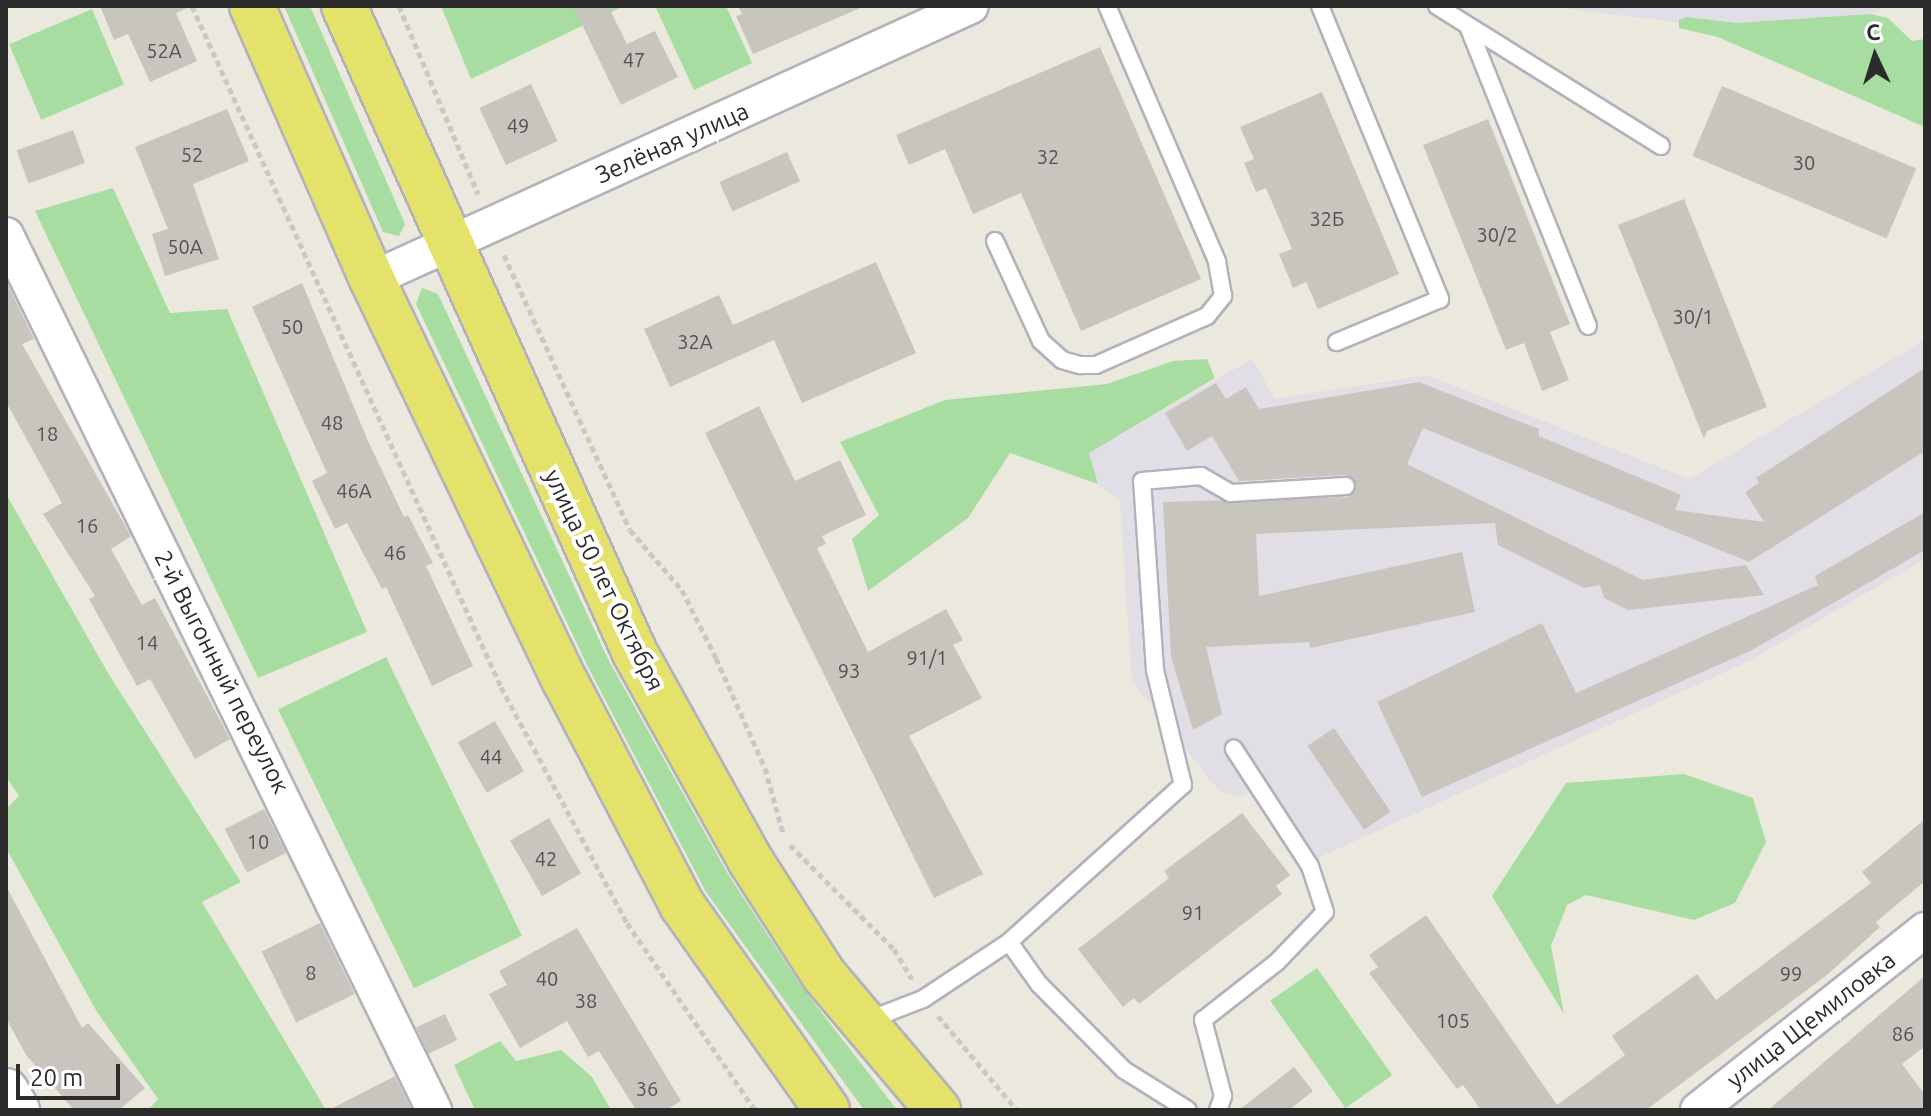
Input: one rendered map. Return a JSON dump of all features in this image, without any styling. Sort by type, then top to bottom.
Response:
[{"type":"main road","points":[[252,6],[372,279],[565,681],[682,905],[827,1110]]},
{"type":"main road","name":"улица 50 лет Октября","points":[[344,6],[448,246],[635,653],[752,863],[860,1023],[938,1110]]},
{"type":"street","name":"Зелёная улица","points":[[372,279],[971,6]]},
{"type":"street","name":"2-й Выгонный переулок","points":[[6,235],[434,1110]]},
{"type":"street","name":"улица Щемиловка","points":[[1698,1110],[1925,930]]},
{"type":"street","points":[[6,1091],[17,1110]]},
{"type":"lane","points":[[995,241],[1041,341],[1062,360],[1080,365],[1096,365],[1207,316],[1223,296],[1217,261],[1107,6]]},
{"type":"lane","points":[[1320,6],[1440,299],[1337,342]]},
{"type":"lane","points":[[1437,6],[1661,146]]},
{"type":"lane","points":[[1468,26],[1588,326]]},
{"type":"lane","points":[[860,1023],[923,999],[1009,942],[1183,785],[1155,670],[1142,481],[1201,476],[1231,493],[1346,486]]},
{"type":"lane","points":[[1218,1110],[1223,1096],[1203,1020],[1277,962],[1325,912],[1310,866],[1234,749]]},
{"type":"lane","points":[[1009,942],[1039,984],[1124,1070],[1188,1110]]},
{"type":"path","points":[[192,6],[501,687],[627,923],[755,1110]]},
{"type":"path","points":[[399,6],[491,226],[630,530],[682,590],[716,658],[765,768],[785,840],[894,949],[923,999],[1017,1110]]},
{"type":"shaded area","points":[[1543,6],[1890,6],[1840,26],[1741,30]]},
{"type":"shaded area","points":[[1925,340],[1925,559],[1751,660],[1318,858],[1267,783],[1240,797],[1219,791],[1132,681],[1120,500],[1098,484],[1088,453],[1252,359],[1275,399],[1427,375],[1689,479]]},
{"type":"green space","points":[[284,6],[310,6],[405,224],[399,236],[383,232]]},
{"type":"green space","points":[[441,6],[624,6],[471,79]]},
{"type":"green space","points":[[655,6],[726,6],[752,63],[694,90]]},
{"type":"green space","points":[[92,9],[124,84],[41,120],[9,44]]},
{"type":"green space","points":[[1871,14],[1888,18],[1912,41],[1925,39],[1925,127],[1718,37],[1679,28],[1679,20],[1687,17],[1736,23]]},
{"type":"green space","points":[[113,188],[170,313],[227,309],[367,632],[258,678],[35,211]]},
{"type":"green space","points":[[422,288],[438,294],[609,661],[728,874],[802,987],[897,1110],[864,1110],[706,892],[588,667],[416,304]]},
{"type":"green space","points":[[1207,359],[1215,378],[1089,453],[1098,484],[1010,453],[968,518],[868,591],[852,539],[879,515],[840,442],[945,400],[1107,384],[1173,361]]},
{"type":"green space","points":[[6,494],[108,673],[241,882],[202,902],[326,1110],[148,1110],[158,1099],[97,1012],[6,848],[6,809],[19,796],[6,776]]},
{"type":"green space","points":[[386,657],[522,936],[414,988],[278,710]]},
{"type":"green space","points":[[1684,774],[1753,798],[1766,842],[1735,903],[1694,920],[1586,895],[1567,905],[1551,946],[1564,1014],[1492,896],[1566,783]]},
{"type":"green space","points":[[1317,968],[1392,1075],[1345,1108],[1270,1001]]},
{"type":"green space","points":[[500,1041],[516,1061],[561,1050],[592,1077],[611,1110],[475,1110],[454,1065]]},
{"type":"building","points":[[100,6],[192,6],[176,13],[197,61],[150,82],[128,34],[114,40]]},
{"type":"building","points":[[573,6],[608,6],[627,44],[655,31],[678,77],[621,105]]},
{"type":"building","points":[[738,6],[865,6],[753,54],[736,16],[742,14]]},
{"type":"building","points":[[1100,47],[1201,279],[1081,331],[1021,193],[973,214],[945,149],[909,165],[896,135]]},
{"type":"building","points":[[531,84],[558,141],[506,165],[479,108]]},
{"type":"building","points":[[1722,86],[1916,168],[1887,238],[1692,156]]},
{"type":"building","points":[[1322,92],[1399,274],[1318,309],[1306,282],[1293,288],[1279,254],[1292,249],[1266,188],[1256,192],[1244,163],[1254,159],[1240,127]]},
{"type":"building","points":[[227,109],[249,161],[193,184],[219,259],[165,276],[152,234],[168,229],[135,147]]},
{"type":"building","points":[[1488,119],[1570,324],[1550,332],[1569,380],[1542,391],[1524,343],[1506,350],[1423,145]]},
{"type":"building","points":[[73,130],[85,163],[29,183],[17,151]]},
{"type":"building","points":[[787,152],[800,181],[732,211],[719,182]]},
{"type":"building","points":[[1684,199],[1767,407],[1707,431],[1704,439],[1618,225]]},
{"type":"building","points":[[876,262],[916,353],[802,403],[774,340],[670,387],[644,329],[719,295],[733,325]]},
{"type":"building","points":[[6,281],[34,339],[22,344],[131,536],[111,549],[142,605],[155,598],[230,739],[195,759],[150,679],[137,686],[89,599],[95,596],[43,514],[62,503],[6,402]]},
{"type":"building","points":[[302,283],[368,441],[404,517],[408,515],[433,563],[426,566],[473,666],[432,686],[386,587],[382,589],[347,523],[335,529],[312,481],[327,473],[252,307]]},
{"type":"building","points":[[1925,368],[1925,451],[1749,562],[1423,428],[1407,464],[1643,580],[1746,565],[1764,595],[1628,610],[1604,598],[1600,585],[1584,588],[1498,545],[1495,523],[1256,534],[1259,596],[1462,552],[1475,612],[1310,648],[1309,642],[1206,647],[1222,714],[1193,730],[1171,657],[1163,502],[1347,497],[1357,486],[1345,475],[1239,481],[1212,436],[1187,451],[1165,413],[1216,383],[1226,399],[1246,387],[1259,409],[1419,382],[1539,429],[1539,436],[1681,495],[1675,510],[1764,522],[1745,492],[1759,483],[1756,478]]},
{"type":"building","points":[[759,406],[795,481],[840,460],[866,515],[822,536],[826,544],[817,548],[868,652],[946,609],[963,640],[953,645],[982,698],[909,736],[983,874],[934,898],[705,433]]},
{"type":"building","points":[[1925,512],[1925,550],[1752,650],[1422,797],[1377,702],[1542,623],[1576,693],[1818,585],[1815,576]]},
{"type":"building","points":[[495,721],[524,771],[487,793],[458,742]]},
{"type":"building","points":[[1334,728],[1390,812],[1364,830],[1307,746]]},
{"type":"building","points":[[264,809],[286,853],[247,873],[225,829]]},
{"type":"building","points":[[1242,813],[1290,875],[1276,886],[1282,894],[1139,1004],[1134,998],[1123,1007],[1078,949],[1169,878],[1164,871]]},
{"type":"building","points":[[549,818],[581,873],[542,896],[510,840]]},
{"type":"building","points":[[1925,819],[1925,881],[1876,922],[1880,927],[1827,975],[1646,1110],[1481,1110],[1463,1085],[1457,1089],[1369,973],[1378,967],[1369,955],[1426,915],[1557,1105],[1625,1055],[1612,1036],[1697,974],[1716,1000],[1871,883],[1862,872]]},
{"type":"building","points":[[6,886],[82,1028],[88,1023],[145,1088],[119,1110],[74,1110],[26,1055],[6,1018]]},
{"type":"building","points":[[320,923],[355,994],[296,1022],[262,951]]},
{"type":"building","points":[[577,928],[681,1101],[666,1110],[636,1110],[599,1051],[588,1057],[567,1021],[520,1048],[489,994],[507,985],[499,971]]},
{"type":"building","points":[[1925,976],[1925,1046],[1902,1064],[1925,1095],[1925,1110],[1768,1110]]},
{"type":"building","points":[[445,1014],[457,1040],[428,1054],[416,1028]]},
{"type":"building","points":[[1294,1067],[1313,1091],[1289,1110],[1239,1110]]},
{"type":"building","points":[[395,1076],[412,1110],[329,1110]]}]
